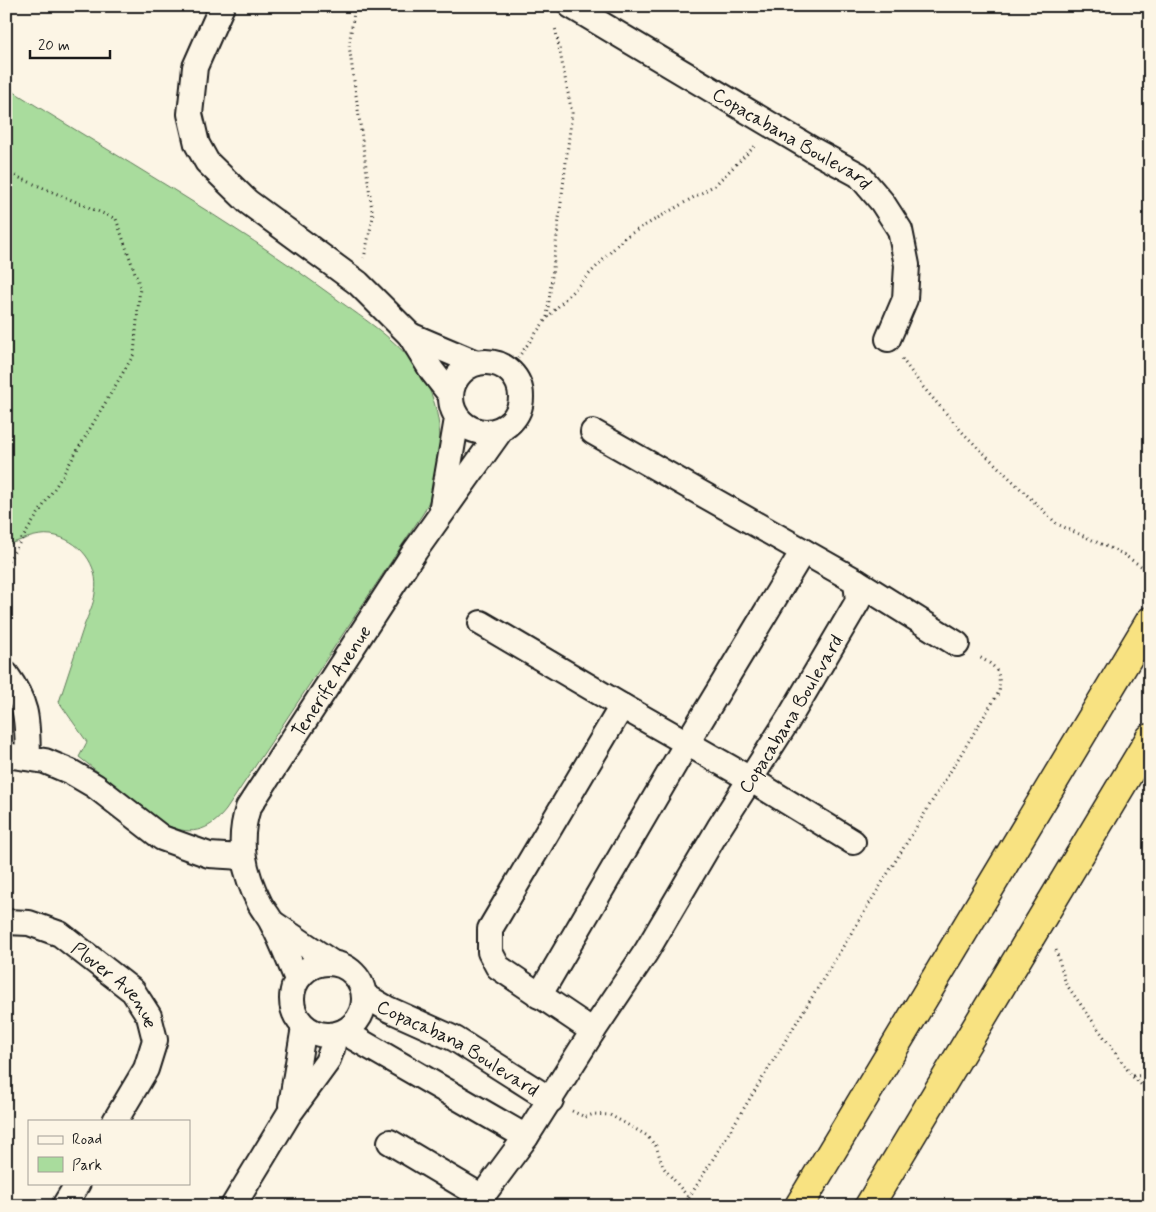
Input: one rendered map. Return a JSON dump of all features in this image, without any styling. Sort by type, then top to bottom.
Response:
[{"type":"highway","points":[[799,1206],[1150,621]]},
{"type":"highway","points":[[869,1206],[1150,738]]},
{"type":"street","points":[[222,6],[195,67],[190,114],[197,144],[207,162],[248,202],[358,284],[410,335],[432,371],[450,394],[452,407],[457,419],[469,429],[485,433],[500,430],[514,419],[521,402],[519,385],[509,370],[493,362],[476,363],[410,335]]},
{"type":"street","name":"Copacabana Boulevard","points":[[571,6],[774,127],[859,175],[882,202],[900,230],[907,264],[905,299],[888,339]]},
{"type":"street","points":[[450,394],[458,375],[476,363]]},
{"type":"street","name":"Tenerife Avenue","points":[[440,513],[457,419]]},
{"type":"street","name":"Tenerife Avenue","points":[[297,979],[273,923],[260,904],[242,857],[242,833],[248,808],[440,513],[500,430]]},
{"type":"street","points":[[592,432],[856,581],[957,644]]},
{"type":"street","points":[[539,996],[687,743],[803,551]]},
{"type":"street","name":"Copacabana Boulevard","points":[[478,1201],[551,1100],[593,1031],[646,952],[750,779],[788,720],[858,600],[856,581]]},
{"type":"street","points":[[481,623],[750,779],[853,842]]},
{"type":"street","points":[[6,674],[15,686],[24,704],[27,719],[17,757],[45,761],[95,786],[162,838],[210,855],[242,857]]},
{"type":"street","points":[[593,1031],[498,967],[490,952],[490,929],[622,706]]},
{"type":"street","name":"Plover Avenue","points":[[6,922],[29,923],[60,934],[133,991],[149,1016],[155,1040],[146,1069],[116,1120]]},
{"type":"street","name":"Tenerife Avenue","points":[[273,923],[331,962]]},
{"type":"street","points":[[331,962],[350,970],[357,977],[364,995],[363,1006],[353,1026],[339,1033],[324,1035],[313,1033],[304,1027],[296,1017],[292,1004],[292,991],[297,979],[312,966],[321,963],[331,962]]},
{"type":"street","name":"Copacabana Boulevard","points":[[364,995],[388,1010],[455,1039],[551,1100]]},
{"type":"street","points":[[289,1114],[304,1027]]},
{"type":"street","points":[[233,1206],[289,1114],[327,1062],[339,1033]]},
{"type":"street","points":[[339,1033],[526,1137]]},
{"type":"street","points":[[390,1142],[478,1201]]},
{"type":"street","points":[[64,1206],[77,1184]]},
{"type":"path","points":[[355,6],[349,45],[373,217],[358,284]]},
{"type":"path","points":[[547,318],[572,113],[555,26]]},
{"type":"path","points":[[509,370],[547,318],[625,237],[715,185],[774,127]]},
{"type":"path","points":[[6,172],[116,219],[140,287],[134,354],[61,478],[6,564]]},
{"type":"path","points":[[888,339],[922,386],[965,435],[1057,524],[1121,553],[1150,572]]},
{"type":"path","points":[[683,1206],[998,692],[1000,677],[992,664],[957,644]]},
{"type":"path","points":[[1044,914],[1066,984],[1132,1076],[1150,1093]]},
{"type":"path","points":[[1132,1076],[1150,1075]]},
{"type":"path","points":[[551,1100],[585,1117],[594,1114],[610,1115],[646,1135],[656,1146],[663,1167],[689,1198]]},
{"type":"green space","points":[[6,87],[214,215],[295,269],[371,324],[405,353],[414,364],[430,390],[435,404],[440,433],[439,462],[433,491],[424,512],[226,810],[212,823],[198,830],[181,830],[163,823],[79,757],[87,742],[59,702],[94,597],[96,583],[91,563],[79,548],[61,537],[51,535],[34,536],[6,545]]}]
